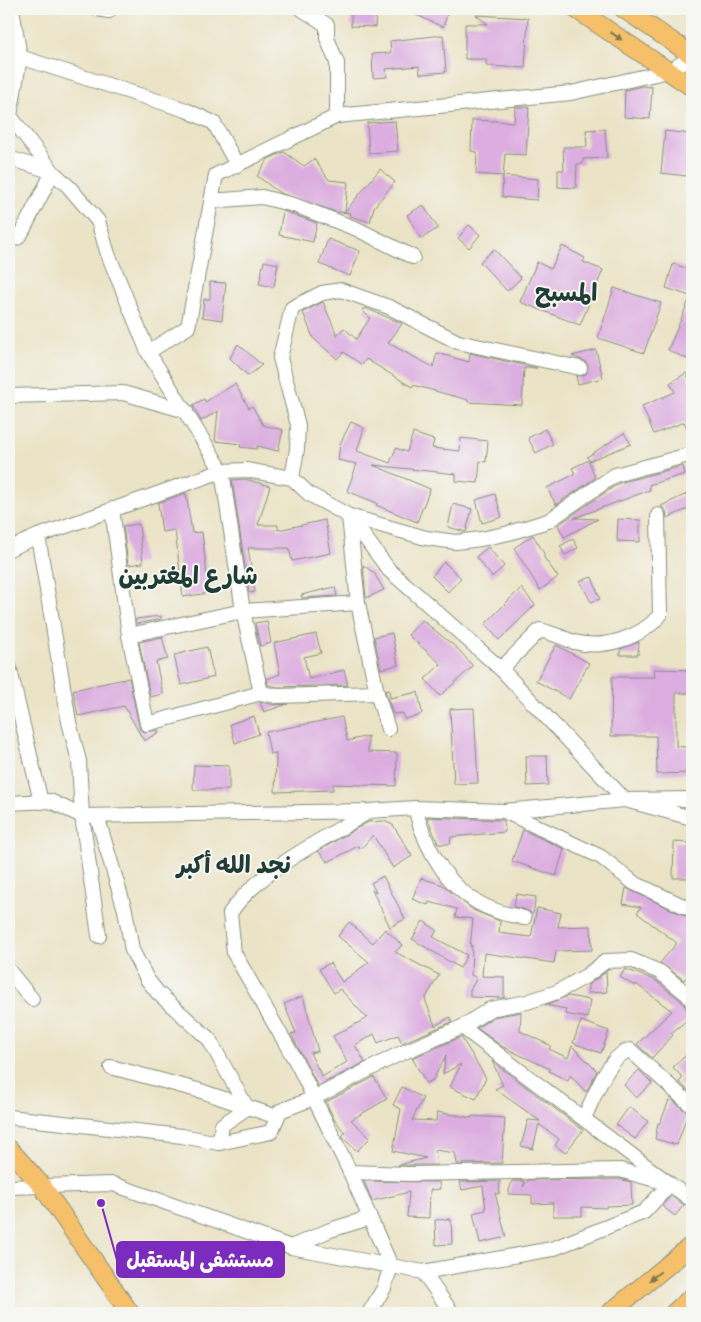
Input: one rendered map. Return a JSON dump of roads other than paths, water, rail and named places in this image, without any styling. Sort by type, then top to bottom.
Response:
[{"type":"main road","points":[[576,9],[692,87]]},
{"type":"main road","points":[[624,9],[692,56]]},
{"type":"main road","points":[[9,1149],[42,1186],[130,1313]]},
{"type":"main road","points":[[610,1313],[692,1245]]},
{"type":"main road","points":[[674,1313],[692,1297]]},
{"type":"street","points":[[12,9],[20,57],[10,116],[53,172],[98,221],[108,254],[148,352],[222,471],[243,611],[261,693]]},
{"type":"street","points":[[302,9],[327,25],[327,38],[337,63],[337,116]]},
{"type":"street","points":[[148,352],[188,327],[216,175],[337,116],[571,93],[670,71],[692,56]]},
{"type":"street","points":[[20,57],[186,110],[214,123],[237,165]]},
{"type":"street","points":[[9,158],[53,172]]},
{"type":"street","points":[[9,239],[17,238],[22,232],[53,172]]},
{"type":"street","points":[[211,201],[262,197],[294,204],[357,229],[413,257]]},
{"type":"street","points":[[292,478],[297,449],[298,425],[280,358],[292,308],[322,293],[341,290],[389,307],[458,342],[580,368]]},
{"type":"street","points":[[9,396],[123,393],[186,411]]},
{"type":"street","points":[[9,549],[38,536],[222,471],[246,470],[292,478],[309,494],[349,516],[426,538],[456,542],[481,539],[548,521],[615,474],[692,454]]},
{"type":"street","points":[[112,509],[130,635],[148,724],[261,693],[278,696],[377,692]]},
{"type":"street","points":[[500,669],[540,630],[574,642],[589,644],[608,643],[650,627],[660,615],[658,515]]},
{"type":"street","points":[[349,516],[358,603],[377,692],[388,728]]},
{"type":"street","points":[[349,516],[389,570],[500,669],[625,800],[692,818]]},
{"type":"street","points":[[38,536],[69,722],[79,761],[82,816],[99,936]]},
{"type":"street","points":[[130,635],[243,611],[358,603]]},
{"type":"street","points":[[9,666],[41,802]]},
{"type":"street","points":[[9,802],[50,801],[82,816],[97,816],[369,812],[415,808],[504,811],[625,800],[692,799]]},
{"type":"street","points":[[415,808],[421,831],[446,876],[462,890],[493,910],[524,918]]},
{"type":"street","points":[[504,811],[601,857],[634,883],[692,910]]},
{"type":"street","points":[[369,812],[262,878],[241,896],[230,913],[234,953],[298,1065],[350,1172],[391,1266],[384,1288],[369,1313]]},
{"type":"street","points":[[97,816],[125,910],[132,950],[147,979],[158,993],[209,1039],[247,1108]]},
{"type":"street","points":[[9,1117],[182,1136],[219,1144],[271,1132],[280,1111],[314,1098],[395,1056],[462,1026],[490,1010],[527,1002],[557,992],[586,976],[606,961],[631,960],[660,972],[687,994],[692,1001]]},
{"type":"street","points":[[9,971],[32,999]]},
{"type":"street","points":[[462,1026],[692,1200]]},
{"type":"street","points":[[584,1118],[608,1068],[624,1051],[630,1050],[692,1106]]},
{"type":"street","points":[[111,1068],[201,1091],[277,1117]]},
{"type":"street","points":[[219,1144],[222,1125],[247,1108]]},
{"type":"street","points":[[350,1172],[409,1174],[620,1170],[670,1184]]},
{"type":"street","points":[[9,1187],[113,1184],[291,1247],[423,1272],[552,1249],[644,1212],[670,1184]]},
{"type":"street","points":[[291,1247],[330,1230],[369,1218]]},
{"type":"street","points":[[423,1272],[452,1313]]},
{"type":"place","name":"مستشفى المستقبل","points":[[101,1203]]},
{"type":"district","name":"المسبح","points":[[566,292]]},
{"type":"district","name":"شارع المغتربين","points":[[188,575]]},
{"type":"district","name":"نجد الله أكبر","points":[[234,864]]}]
